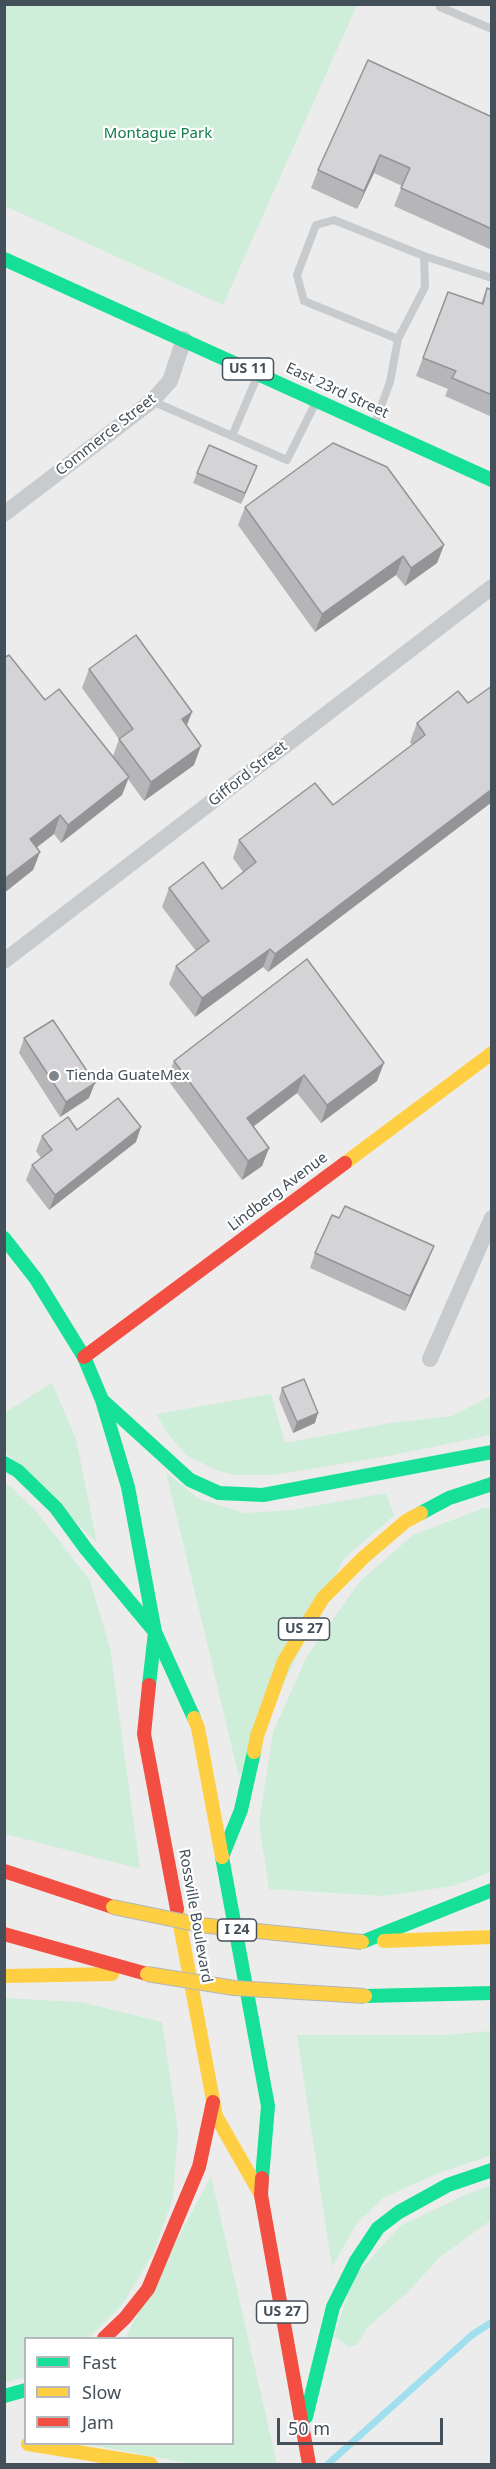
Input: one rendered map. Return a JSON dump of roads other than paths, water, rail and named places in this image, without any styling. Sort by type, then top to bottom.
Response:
[{"type":"main road","name":"East 23rd Street","points":[[4,259],[492,480]]},
{"type":"main road","name":"Lindberg Avenue","points":[[84,1357],[492,1053]]},
{"type":"main road","name":"Rossville Boulevard","points":[[4,1238],[36,1279],[84,1357],[102,1400],[128,1487],[155,1632],[198,1728],[268,2106],[261,2195],[309,2464]]},
{"type":"main road","points":[[102,1400],[190,1480],[219,1493],[263,1494],[492,1452]]},
{"type":"main road","points":[[4,1464],[18,1471],[56,1508],[86,1549],[155,1632]]},
{"type":"main road","name":"US 27","points":[[222,1857],[241,1810],[257,1736],[284,1661],[323,1598],[364,1557],[406,1521],[449,1498],[492,1484]]},
{"type":"main road","name":"Rossville Boulevard","points":[[155,1632],[144,1734],[213,2102],[216,2116],[261,2195]]},
{"type":"main road","name":"I 24","points":[[4,1871],[113,1907],[200,1925],[362,1942],[492,1937]]},
{"type":"main road","points":[[362,1942],[492,1890]]},
{"type":"main road","points":[[4,1934],[147,1974],[234,1988],[365,1996],[492,1993]]},
{"type":"main road","points":[[4,1976],[147,1974]]},
{"type":"main road","points":[[105,2337],[125,2318],[148,2289],[160,2263],[200,2167],[213,2102]]},
{"type":"main road","points":[[303,2429],[333,2307],[356,2260],[378,2228],[399,2211],[448,2185],[492,2170]]},
{"type":"main road","points":[[4,2396],[24,2391]]},
{"type":"main road","points":[[40,2445],[151,2464]]},
{"type":"street","name":"Commerce Street","points":[[4,514],[152,401],[170,381],[184,339]]},
{"type":"street","name":"Gifford Street","points":[[6,956],[492,587]]},
{"type":"street","points":[[430,1359],[492,1218]]},
{"type":"lane","points":[[441,4],[440,7],[492,29]]},
{"type":"lane","points":[[398,339],[304,301],[297,275],[316,225],[334,220],[424,256],[492,278]]},
{"type":"lane","points":[[373,426],[390,382],[398,339],[425,287],[424,256]]},
{"type":"lane","points":[[232,436],[258,374]]},
{"type":"lane","points":[[152,401],[287,460],[317,400]]},
{"type":"waterway","points":[[328,2464],[472,2335],[492,2322]]},
{"type":"place","name":"Tienda GuateMex","points":[[54,1076]]},
{"type":"park label","name":"Montague Park","points":[[158,134]]}]
